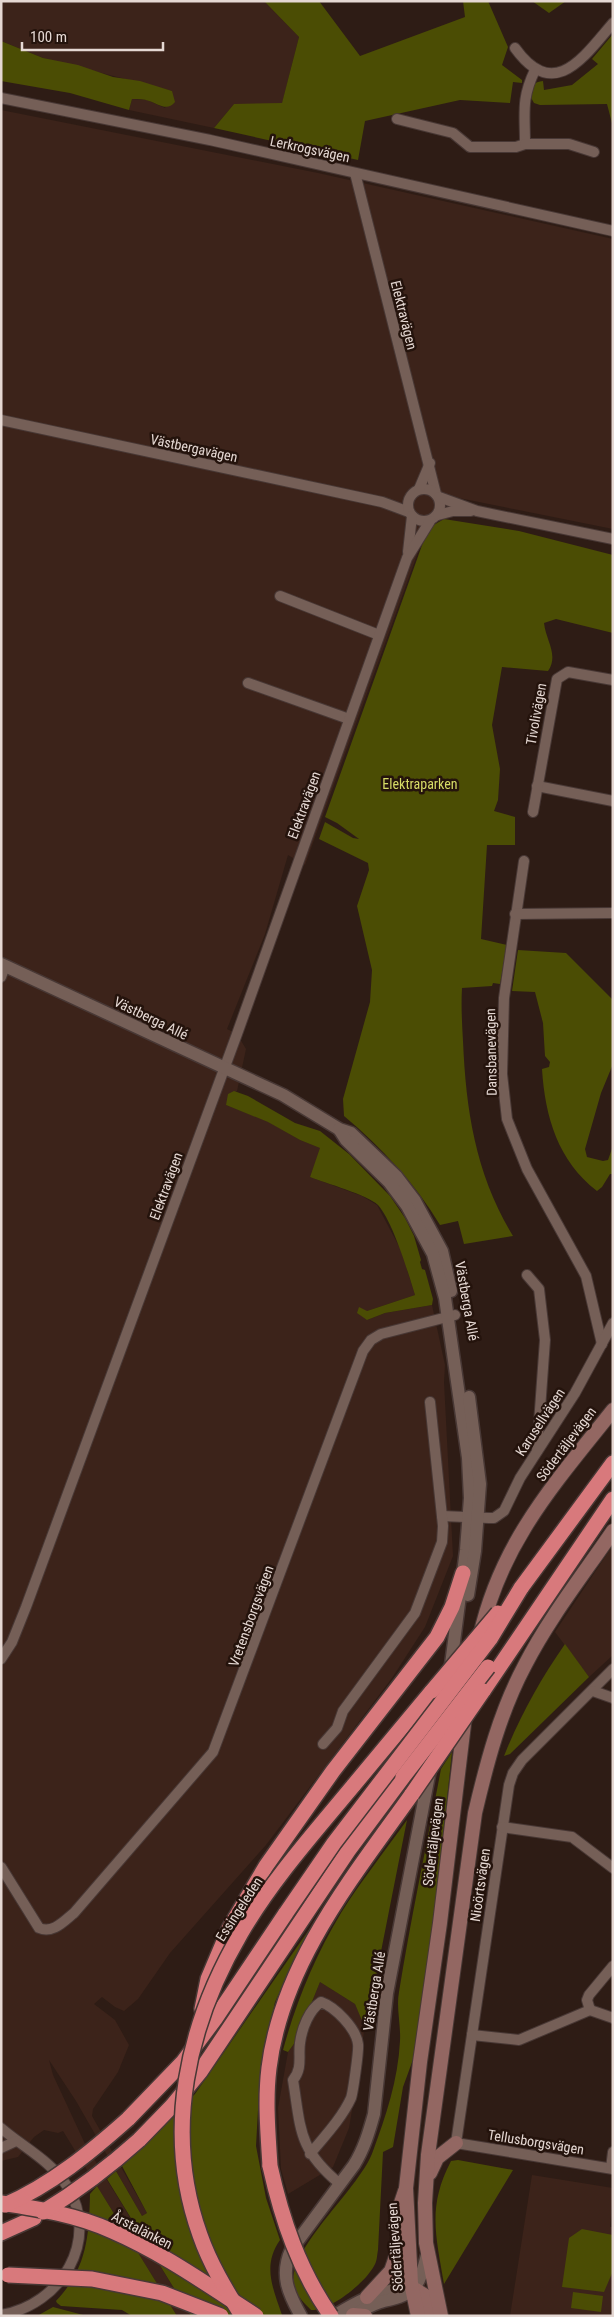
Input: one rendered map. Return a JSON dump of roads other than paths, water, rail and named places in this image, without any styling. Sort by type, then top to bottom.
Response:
[{"type":"highway","points":[[1,2205],[44,2184],[74,2164],[128,2120],[183,2062],[215,2019],[346,1828],[490,1639],[521,1588],[613,1464]]},
{"type":"highway","points":[[333,2316],[302,2268],[286,2228],[270,2166],[266,2115],[269,2067],[287,1998],[304,1960],[347,1885],[412,1794],[613,1499]]},
{"type":"highway","points":[[201,2015],[208,1979],[230,1928],[266,1866],[333,1771],[437,1637],[452,1607],[463,1573]]},
{"type":"highway","points":[[1,2233],[34,2218],[77,2190],[113,2163],[139,2140],[172,2106],[200,2072],[348,1851],[403,1777],[555,1582]]},
{"type":"highway","name":"Essingeleden","points":[[242,2316],[220,2279],[200,2235],[184,2169],[182,2128],[184,2096],[193,2042],[201,2015],[241,1932],[266,1895],[309,1839],[481,1631],[521,1588]]},
{"type":"highway","name":"Årstalänken","points":[[1,2205],[55,2212],[111,2230],[147,2248],[256,2316]]},
{"type":"highway","points":[[5,2275],[92,2279],[162,2293],[221,2316]]},
{"type":"main road","name":"Södertäljevägen","points":[[418,2316],[413,2289],[406,2188],[420,2062],[440,1923],[468,1694],[487,1606],[506,1560],[530,1518],[613,1410]]},
{"type":"main road","points":[[441,2316],[427,2255],[425,2203],[428,2155],[475,1813],[488,1759],[511,1696],[536,1643],[613,1531]]},
{"type":"main road","points":[[425,2203],[432,2167],[445,2149],[456,2143]]},
{"type":"main road","points":[[367,2297],[391,2271],[398,2251],[399,2208],[406,2188]]},
{"type":"main road","points":[[413,2289],[424,2295],[428,2316]]},
{"type":"street","points":[[515,48],[535,70],[549,74],[566,70],[592,47],[613,23]]},
{"type":"street","points":[[525,144],[523,103],[528,84],[535,70]]},
{"type":"street","name":"Lerkrogsvägen","points":[[1,98],[210,140],[613,232]]},
{"type":"street","points":[[397,119],[454,133],[470,147],[569,144],[594,152]]},
{"type":"street","name":"Elektravägen","points":[[355,172],[437,496]]},
{"type":"street","name":"Västbergavägen","points":[[1,420],[382,502],[410,514]]},
{"type":"street","points":[[430,463],[419,489],[409,498],[410,514],[420,521],[453,511],[477,511]]},
{"type":"street","points":[[419,489],[428,489],[437,496],[477,511],[613,539]]},
{"type":"street","points":[[434,518],[441,506],[437,496]]},
{"type":"street","name":"Västbergavägen","points":[[382,502],[409,498]]},
{"type":"street","name":"Elektravägen","points":[[407,558],[410,514]]},
{"type":"street","name":"Elektravägen","points":[[1,1659],[12,1642],[26,1607],[224,1069],[407,558],[434,518]]},
{"type":"street","points":[[280,596],[379,635]]},
{"type":"street","name":"Tivolivägen","points":[[532,812],[557,679],[568,672],[613,680]]},
{"type":"street","points":[[248,683],[349,719]]},
{"type":"street","points":[[537,786],[613,801]]},
{"type":"street","name":"Dansbanevägen","points":[[524,861],[504,998],[502,1074],[507,1119],[527,1169],[586,1276],[602,1344]]},
{"type":"street","points":[[515,914],[613,914]]},
{"type":"street","name":"Västberga Allé","points":[[3,969],[283,1095],[339,1129],[351,1134],[374,1153],[396,1176],[415,1201],[442,1251],[448,1269],[452,1316],[478,1457],[468,1599],[461,1628],[454,1646]]},
{"type":"street","points":[[527,1275],[539,1289],[545,1340],[537,1452]]},
{"type":"street","name":"Vretensborgsvägen","points":[[1,1867],[39,1928],[45,1931],[52,1930],[74,1913],[214,1752],[363,1351],[371,1340],[380,1334],[452,1316]]},
{"type":"street","name":"Karusellvägen","points":[[474,1517],[494,1518],[504,1512],[515,1488],[575,1393],[613,1324]]},
{"type":"street","points":[[323,1744],[337,1728],[343,1711],[415,1613],[442,1542],[442,1516],[430,1402]]},
{"type":"street","points":[[442,1516],[474,1517]]},
{"type":"street","name":"Västberga Allé","points":[[300,2316],[285,2282],[286,2261],[291,2250],[363,2151],[374,2114],[387,1993],[454,1646],[463,1573],[474,1517]]},
{"type":"street","name":"Nioörtsvägen","points":[[456,2143],[509,1785],[514,1772],[536,1745],[613,1670]]},
{"type":"street","points":[[593,1691],[613,1698]]},
{"type":"street","points":[[502,1827],[572,1837],[613,1868]]},
{"type":"street","points":[[590,2010],[587,2000],[589,1994],[613,1966]]},
{"type":"street","points":[[310,2154],[336,2122],[351,2097],[358,2044],[352,2030],[328,2005],[321,2002],[311,2012],[300,2043],[301,2058],[298,2075],[294,2080],[299,2129],[310,2154],[340,2184]]},
{"type":"street","points":[[472,2035],[519,2040],[590,2010],[613,2018]]},
{"type":"street","points":[[1,2128],[52,2168],[77,2204],[81,2224],[78,2244],[70,2266],[59,2284],[32,2306],[1,2315]]},
{"type":"street","points":[[1,2148],[16,2141]]},
{"type":"street","name":"Tellusborgsvägen","points":[[456,2143],[612,2168]]},
{"type":"street","points":[[612,2168],[613,2152]]},
{"type":"street","points":[[357,2315],[371,2306],[406,2295],[413,2289],[422,2272],[427,2255]]},
{"type":"street","points":[[333,2316],[367,2297],[392,2289],[413,2289]]},
{"type":"park label","name":"Elektraparken","points":[[420,784]]}]
